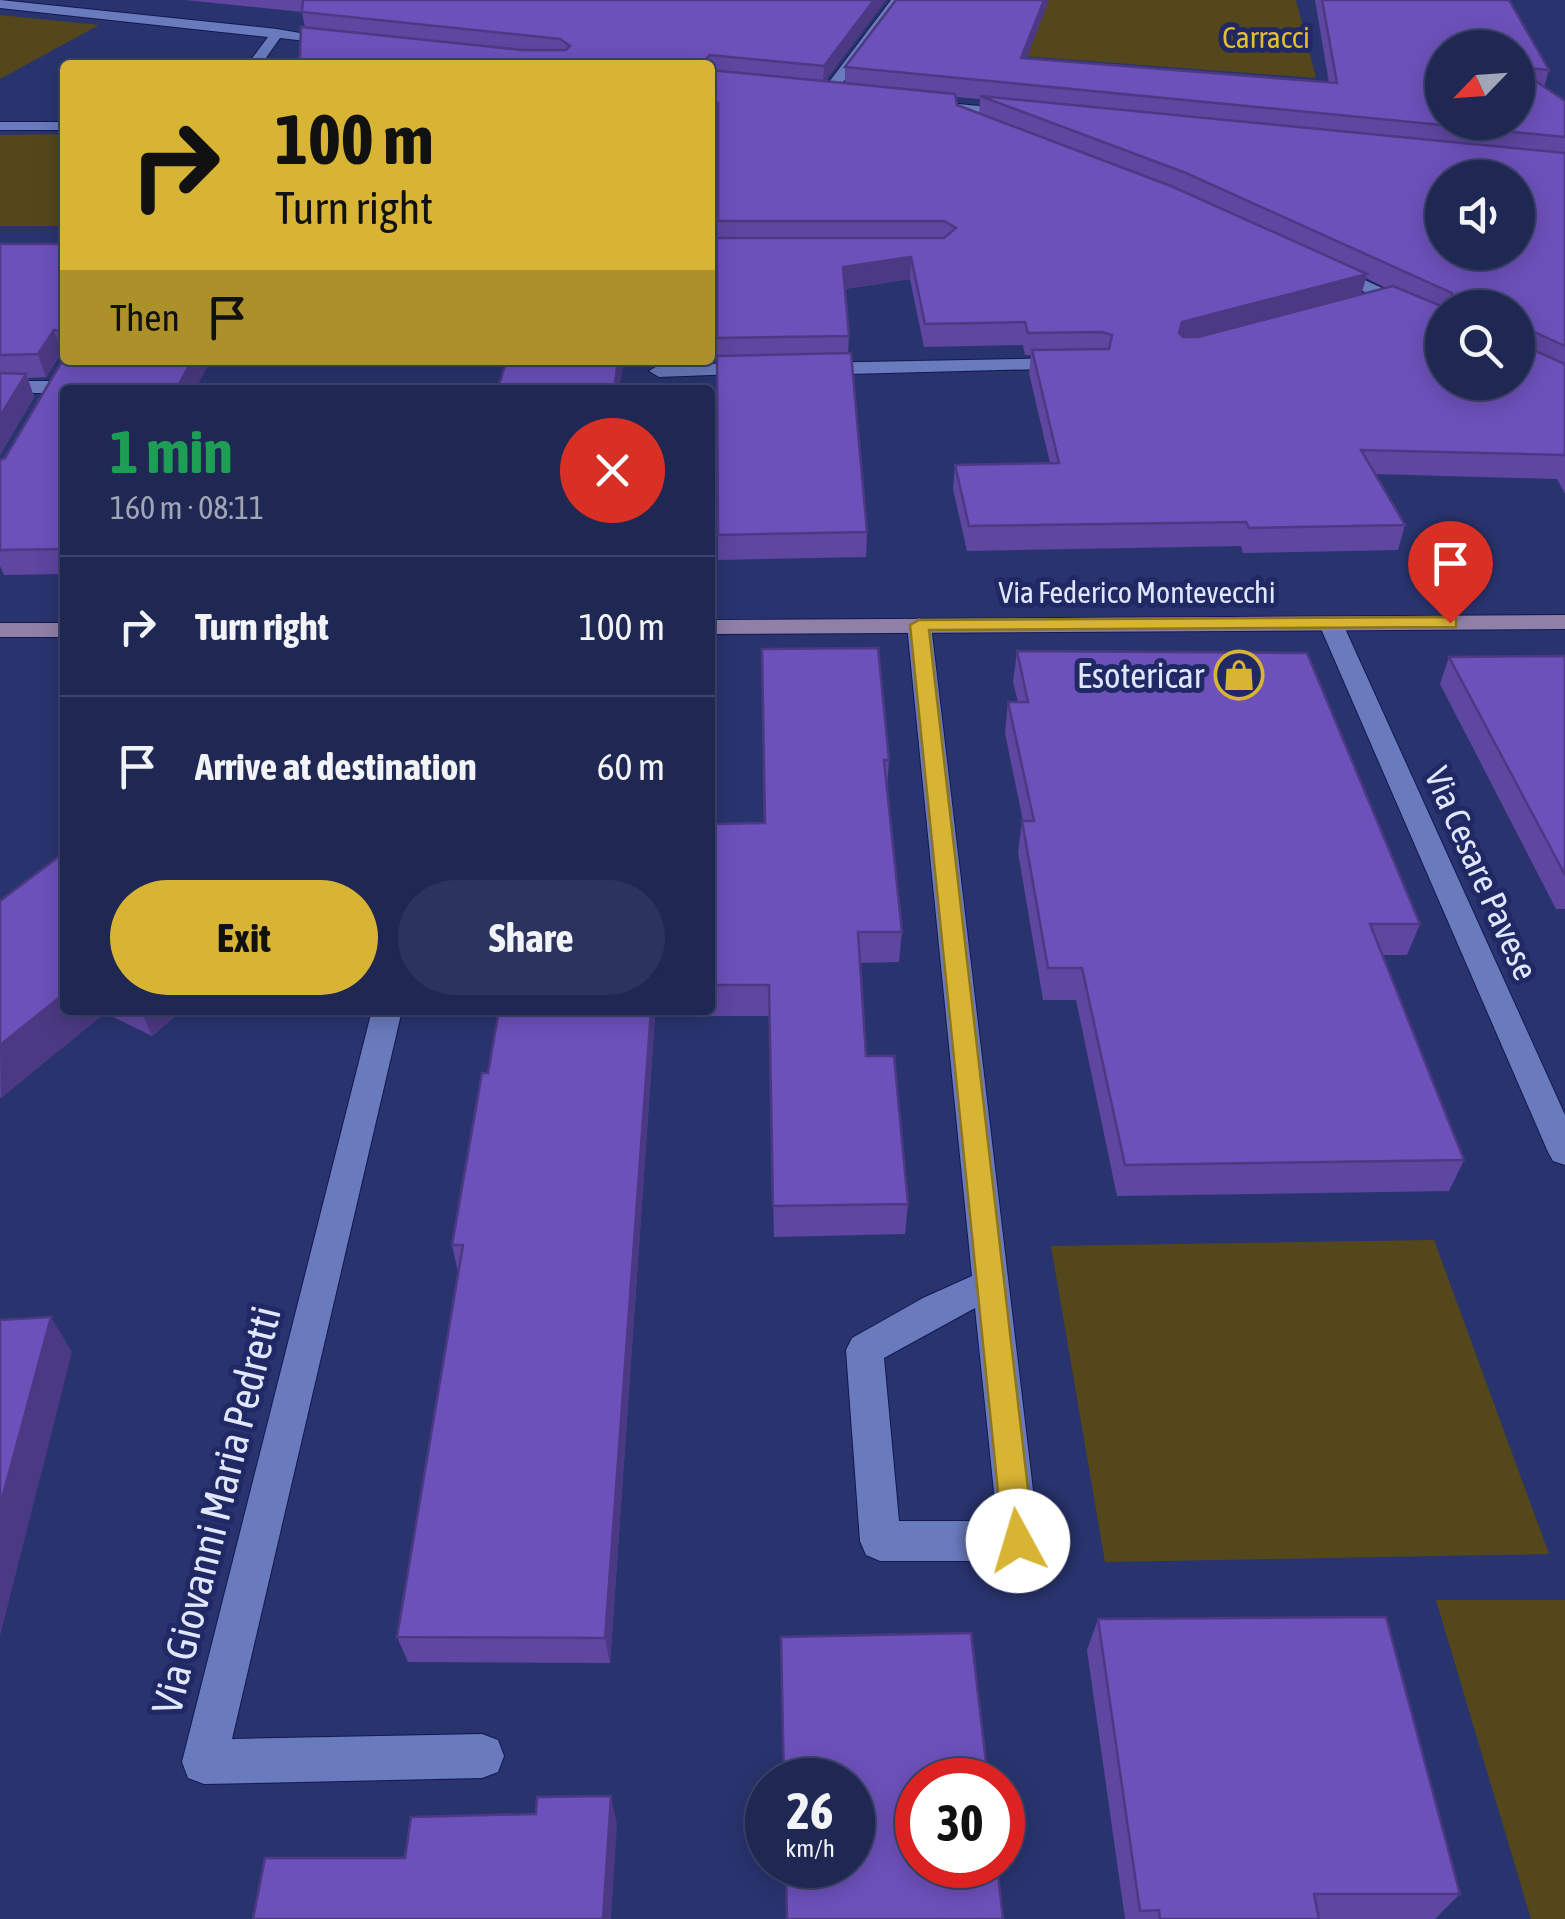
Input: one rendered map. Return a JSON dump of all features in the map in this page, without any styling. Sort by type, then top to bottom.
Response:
[{"type":"street","points":[[808,91],[836,94],[897,0]]},
{"type":"street","points":[[0,4],[350,42]]},
{"type":"street","points":[[159,20],[185,7]]},
{"type":"street","points":[[258,60],[277,33]]},
{"type":"street","points":[[999,132],[920,104],[1028,114]]},
{"type":"street","points":[[0,126],[60,126]]},
{"type":"street","points":[[1307,259],[1425,314]]},
{"type":"street","points":[[1355,307],[1392,297]]},
{"type":"street","points":[[659,374],[1099,364]]},
{"type":"street","points":[[0,387],[53,388]]},
{"type":"street","name":"Via Federico Montevecchi","points":[[715,627],[1565,622]]},
{"type":"street","name":"Via Cesare Pavese","points":[[1331,624],[1565,1152]]},
{"type":"street","points":[[919,625],[991,1284],[1018,1541],[880,1541],[865,1350],[936,1309],[991,1284]]},
{"type":"street","points":[[0,630],[60,630]]},
{"type":"street","name":"Via Giovanni Maria Pedretti","points":[[386,1015],[204,1762],[482,1756]]},
{"type":"green space","name":"Carracci","points":[[913,0],[1296,0],[1316,78],[876,45]]},
{"type":"green space","points":[[0,15],[99,25],[0,79]]},
{"type":"green space","points":[[60,134],[60,226],[0,226],[0,135]]},
{"type":"green space","points":[[1434,1240],[1549,1554],[1105,1562],[1051,1246]]},
{"type":"green space","points":[[1436,1600],[1565,1600],[1565,1919],[1531,1919]]},
{"type":"building","points":[[303,0],[874,0],[824,66],[710,55],[706,60],[296,60],[301,27],[522,50],[566,50],[570,46],[560,39],[302,12]]},
{"type":"building","points":[[896,0],[1044,0],[1021,58],[1337,83],[1322,0],[1509,0],[1526,30],[1425,30],[1425,123],[845,67]]},
{"type":"building","points":[[1535,46],[1549,70],[1535,69]]},
{"type":"building","points":[[715,70],[955,94],[957,105],[1171,186],[1367,274],[1182,322],[1179,333],[1183,337],[1198,337],[1393,286],[1425,299],[1425,400],[1535,400],[1535,351],[1565,364],[1565,455],[1361,450],[1405,525],[1249,528],[1246,522],[969,526],[955,465],[1059,463],[1032,350],[1109,349],[1112,335],[1028,333],[1025,322],[925,324],[911,257],[843,267],[849,336],[717,338],[717,238],[944,238],[956,228],[944,221],[718,221]]},
{"type":"building","points":[[1535,81],[1565,101],[1565,137],[1535,134]]},
{"type":"building","points":[[980,96],[1565,153],[1565,346],[1535,332],[1535,290],[1445,290],[1186,173]]},
{"type":"building","points":[[0,244],[60,244],[60,331],[54,330],[38,354],[0,355]]},
{"type":"building","points":[[851,353],[867,532],[718,535],[717,356]]},
{"type":"building","points":[[60,364],[189,365],[179,385],[60,385],[60,549],[0,550],[0,460],[5,458]]},
{"type":"building","points":[[505,365],[617,365],[615,385],[499,385]]},
{"type":"building","points":[[0,373],[26,374],[0,416]]},
{"type":"building","points":[[878,648],[889,760],[884,760],[902,932],[858,932],[866,1056],[894,1056],[908,1204],[773,1206],[769,985],[715,985],[715,824],[765,823],[762,649]]},
{"type":"building","points":[[1017,651],[1307,653],[1420,924],[1370,924],[1464,1160],[1125,1165],[1082,968],[1048,968],[1022,821],[1034,821],[1008,702],[1028,702]]},
{"type":"building","points":[[1565,656],[1565,875],[1449,657]]},
{"type":"building","points":[[60,856],[60,997],[0,1045],[0,901]]},
{"type":"building","points":[[498,1015],[651,1015],[605,1638],[397,1637],[463,1245],[452,1245],[482,1073],[488,1073]]},
{"type":"building","points":[[51,1317],[0,1506],[0,1320]]},
{"type":"building","points":[[1386,1617],[1460,1894],[1314,1894],[1319,1919],[1160,1919],[1159,1910],[1140,1911],[1098,1619]]},
{"type":"building","points":[[971,1633],[985,1758],[895,1758],[895,1888],[1000,1888],[1003,1919],[787,1919],[786,1888],[875,1888],[875,1758],[784,1758],[781,1637]]},
{"type":"building","points":[[611,1796],[603,1919],[253,1919],[265,1858],[405,1858],[411,1817],[536,1814],[537,1797]]},
{"type":"place","name":"Esotericar","points":[[1239,675]]},
{"type":"route","points":[[1018,1541],[919,625],[1450,623]]}]
